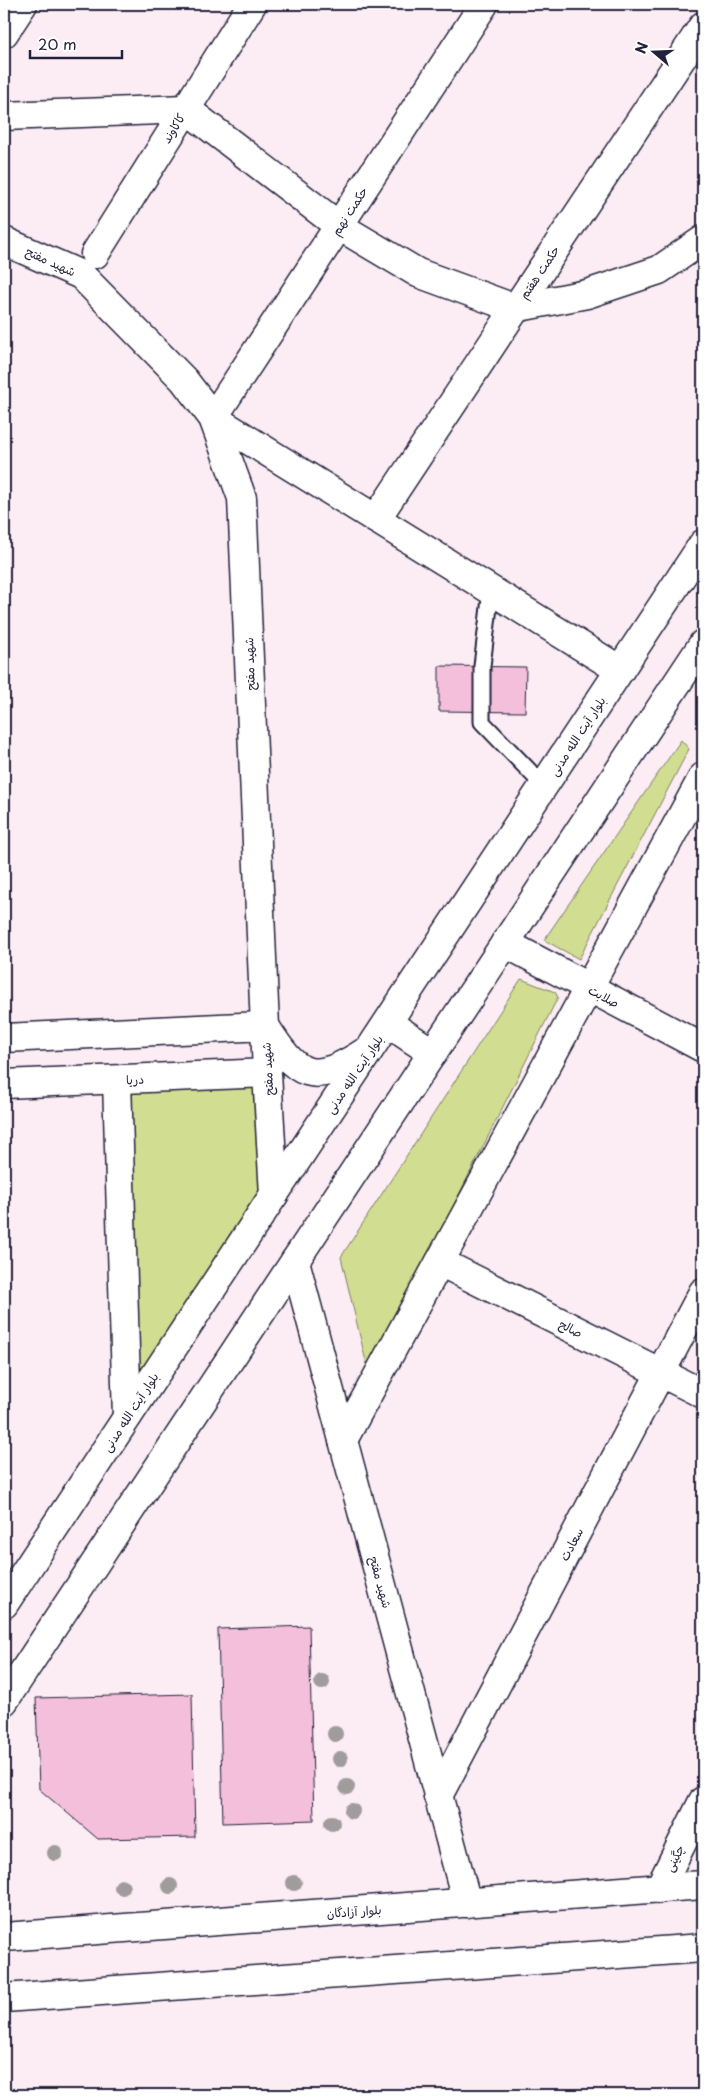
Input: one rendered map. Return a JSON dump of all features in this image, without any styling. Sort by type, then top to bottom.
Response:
[{"type":"street","points":[[4,33],[23,4]]},
{"type":"street","name":"کاکاوند","points":[[95,254],[252,4]]},
{"type":"street","name":"حکمت نهم","points":[[213,418],[484,4]]},
{"type":"street","name":"حکمت هفتم","points":[[376,518],[703,26]]},
{"type":"street","points":[[4,116],[186,109],[339,226],[418,273],[514,308],[587,294],[659,270],[703,240]]},
{"type":"street","name":"شهید مفتح","points":[[4,241],[81,275],[184,380],[213,418],[242,498],[274,1194]]},
{"type":"street","points":[[213,418],[620,670]]},
{"type":"street","name":"بلوار آیت الله مدنی","points":[[4,1604],[703,544]]},
{"type":"street","points":[[4,1701],[703,644]]},
{"type":"street","points":[[343,1440],[703,777]]},
{"type":"street","name":"صلابت","points":[[506,943],[703,1048]]},
{"type":"street","points":[[388,1023],[433,1052]]},
{"type":"street","points":[[4,1038],[265,1026],[290,1061],[305,1072],[323,1073],[340,1068],[370,1048]]},
{"type":"street","name":"دریا","points":[[4,1084],[267,1073]]},
{"type":"street","points":[[117,1080],[127,1417]]},
{"type":"street","name":"شهید مفتح","points":[[295,1261],[467,1903]]},
{"type":"street","name":"صالح","points":[[440,1262],[703,1394]]},
{"type":"street","name":"سعادت","points":[[438,1796],[703,1292]]},
{"type":"street","name":"چگینی","points":[[659,1888],[703,1801]]},
{"type":"street","name":"بلوار آزادگان","points":[[10,1932],[467,1903],[703,1885]]},
{"type":"street","points":[[4,1998],[703,1948]]},
{"type":"lane","points":[[491,590],[482,666],[482,722],[544,786]]},
{"type":"green space","points":[[681,740],[689,749],[579,959],[544,940]]},
{"type":"green space","points":[[521,979],[555,992],[558,997],[369,1374],[341,1257]]},
{"type":"green space","points":[[267,1073],[274,1195],[127,1417],[117,1080]]},
{"type":"building","points":[[439,666],[526,667],[525,712],[439,711]]},
{"type":"building","points":[[309,1626],[314,1820],[223,1823],[218,1629]]},
{"type":"building","points":[[192,1694],[195,1837],[98,1839],[39,1789],[36,1698]]}]
